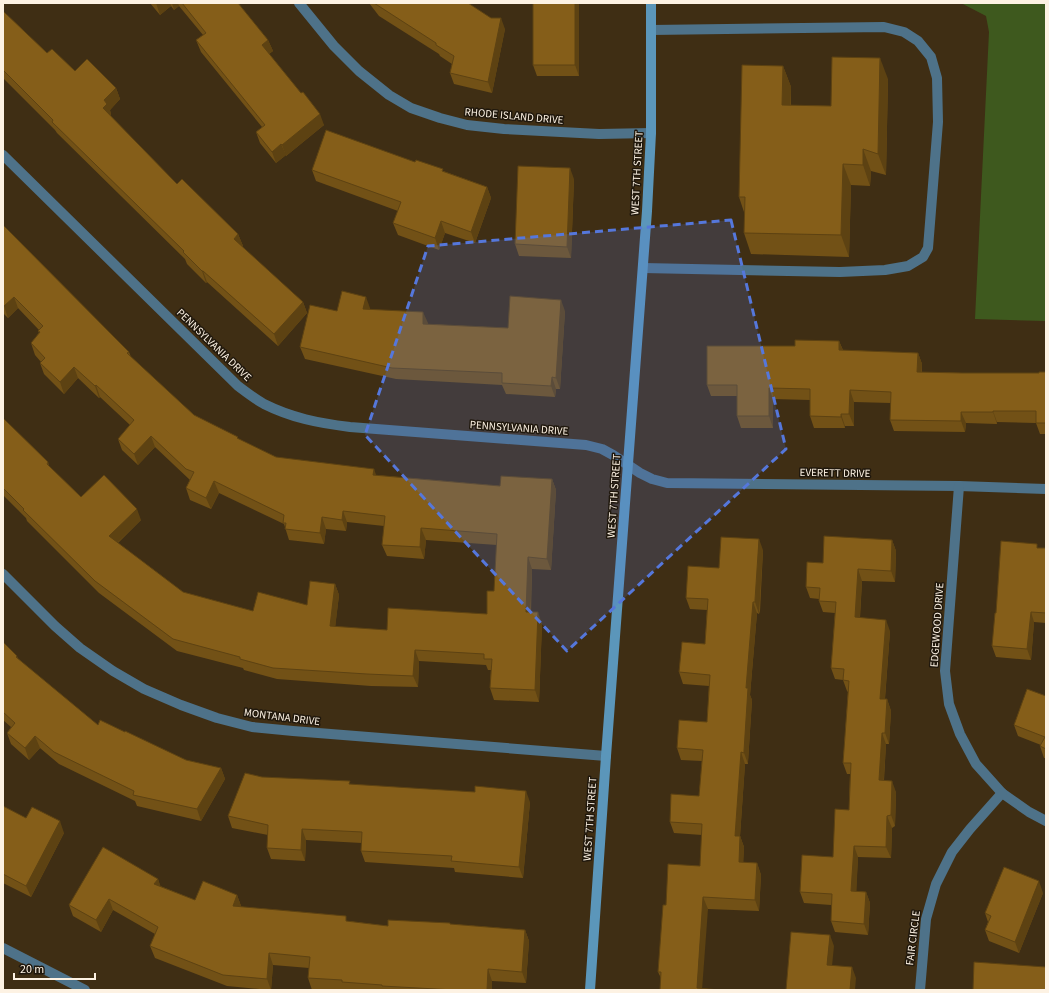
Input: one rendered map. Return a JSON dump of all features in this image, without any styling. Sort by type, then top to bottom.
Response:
[{"type":"main road","name":"WEST 7TH STREET","points":[[590,990],[643,268],[651,133],[651,3]]},
{"type":"street","name":"RHODE ISLAND DRIVE","points":[[299,3],[334,46],[359,71],[389,95],[418,111],[467,125],[496,128],[599,134],[651,133]]},
{"type":"street","points":[[643,268],[840,272],[886,270],[908,266],[923,257],[928,248],[938,122],[937,78],[931,57],[918,40],[904,32],[884,27],[651,30]]},
{"type":"street","name":"PENNSYLVANIA DRIVE","points":[[3,155],[238,386],[262,403],[289,415],[320,423],[350,427],[586,445],[602,448],[628,465]]},
{"type":"street","name":"EVERETT DRIVE","points":[[628,465],[652,479],[667,483],[959,486],[1046,489]]},
{"type":"street","name":"EDGEWOOD DRIVE","points":[[959,486],[945,671],[949,704],[960,734],[976,764],[1002,793],[1028,812],[1046,821]]},
{"type":"street","name":"MONTANA DRIVE","points":[[3,574],[55,626],[80,648],[113,671],[144,689],[181,705],[217,718],[252,727],[606,756]]},
{"type":"street","name":"FAIR CIRCLE","points":[[920,990],[926,919],[936,884],[952,852],[1002,793]]},
{"type":"street","points":[[3,948],[85,990]]},
{"type":"highlighted area","points":[[731,220],[786,449],[567,651],[365,435],[428,246]]},
{"type":"green space","points":[[961,3],[1046,3],[1046,321],[975,319],[989,32],[986,16]]},
{"type":"building","points":[[182,3],[238,3],[268,40],[262,45],[320,114],[272,152],[256,132],[265,125],[196,40],[206,33]]},
{"type":"building","points":[[374,3],[468,3],[491,18],[501,18],[488,82],[450,73],[454,56]]},
{"type":"building","points":[[533,3],[575,3],[575,65],[533,65]]},
{"type":"building","points":[[3,11],[47,53],[52,49],[75,71],[87,59],[116,88],[104,100],[107,104],[103,108],[177,184],[182,179],[238,234],[234,239],[303,302],[274,334],[202,271],[183,252],[184,251],[52,122],[53,120],[3,70]]},
{"type":"building","points":[[832,57],[880,58],[878,154],[863,149],[863,165],[843,164],[841,235],[744,233],[745,197],[739,197],[742,65],[783,66],[782,105],[831,106]]},
{"type":"building","points":[[326,130],[415,162],[416,160],[443,169],[442,171],[487,187],[471,232],[441,221],[435,238],[393,223],[401,202],[312,170]]},
{"type":"building","points":[[518,166],[570,168],[567,247],[515,244]]},
{"type":"building","points":[[3,225],[129,352],[127,353],[194,415],[276,457],[374,469],[373,475],[500,486],[501,476],[552,479],[547,559],[528,557],[526,612],[538,612],[535,690],[490,688],[492,659],[484,659],[484,654],[415,650],[413,676],[273,668],[240,659],[240,657],[173,639],[95,581],[23,510],[24,509],[3,488],[3,418],[81,497],[104,475],[137,509],[109,536],[183,592],[253,611],[258,592],[307,605],[310,581],[335,584],[330,626],[387,630],[388,608],[487,614],[487,591],[494,591],[497,534],[421,528],[420,547],[382,545],[385,516],[343,511],[342,520],[322,517],[320,533],[285,529],[286,523],[283,523],[284,515],[214,481],[206,498],[186,488],[194,472],[186,469],[151,436],[134,454],[118,439],[134,420],[96,385],[95,386],[74,367],[60,382],[40,363],[45,358],[31,343],[40,332],[38,331],[43,326],[14,297],[4,306],[3,305]]},
{"type":"building","points":[[342,291],[366,297],[363,309],[423,312],[423,324],[508,328],[510,296],[561,300],[556,378],[552,377],[551,386],[502,383],[502,373],[392,368],[300,347],[310,305],[337,311]]},
{"type":"building","points":[[795,340],[839,341],[839,350],[918,353],[917,372],[1046,372],[1046,423],[1036,423],[1036,411],[961,412],[961,421],[890,420],[891,392],[850,390],[849,414],[841,414],[841,417],[810,416],[810,389],[769,388],[769,416],[737,416],[737,385],[707,385],[707,346],[795,346]]},
{"type":"building","points":[[824,536],[892,540],[891,571],[858,569],[855,617],[886,620],[880,699],[887,699],[885,733],[882,733],[879,780],[892,781],[891,815],[887,816],[886,847],[854,846],[851,891],[866,892],[864,924],[831,921],[832,894],[800,892],[802,855],[833,857],[835,809],[849,810],[851,763],[843,763],[849,681],[843,680],[844,669],[831,668],[836,602],[819,601],[820,588],[806,587],[807,562],[823,563]]},
{"type":"building","points":[[721,537],[759,539],[755,602],[753,602],[746,688],[748,688],[744,753],[741,752],[735,836],[740,836],[739,862],[757,863],[755,900],[703,897],[697,988],[720,990],[660,990],[661,972],[658,972],[663,905],[666,905],[668,864],[700,866],[702,824],[670,822],[671,794],[699,796],[703,750],[677,748],[679,720],[707,722],[710,675],[679,672],[682,642],[705,644],[708,599],[686,598],[688,566],[719,568]]},
{"type":"building","points":[[1001,541],[1037,544],[1037,548],[1046,548],[1046,613],[1031,612],[1027,649],[992,646]]},
{"type":"building","points":[[3,642],[17,656],[16,657],[98,725],[100,720],[186,760],[221,768],[197,809],[133,795],[134,791],[54,752],[35,736],[25,748],[7,733],[15,723],[3,712]]},
{"type":"building","points":[[1027,689],[1046,696],[1046,749],[1040,746],[1045,737],[1014,725]]},
{"type":"building","points":[[245,773],[262,777],[350,781],[349,784],[475,792],[475,786],[526,791],[519,867],[451,861],[452,856],[361,851],[362,832],[302,829],[301,850],[267,848],[268,825],[228,816]]},
{"type":"building","points":[[3,806],[26,818],[32,807],[60,821],[26,886],[3,874]]},
{"type":"building","points":[[103,847],[158,879],[154,884],[195,900],[203,881],[237,895],[233,906],[346,916],[346,921],[388,926],[388,920],[450,923],[525,930],[522,972],[488,969],[487,990],[454,990],[382,986],[342,982],[342,980],[308,978],[310,957],[269,953],[267,979],[223,975],[150,946],[158,927],[109,899],[96,920],[69,905]]},
{"type":"building","points":[[1004,867],[1039,881],[1015,942],[985,930],[991,916],[985,913]]},
{"type":"building","points":[[791,932],[830,935],[827,965],[852,967],[850,990],[786,990]]},
{"type":"building","points":[[974,962],[1046,967],[1046,990],[973,990]]}]
